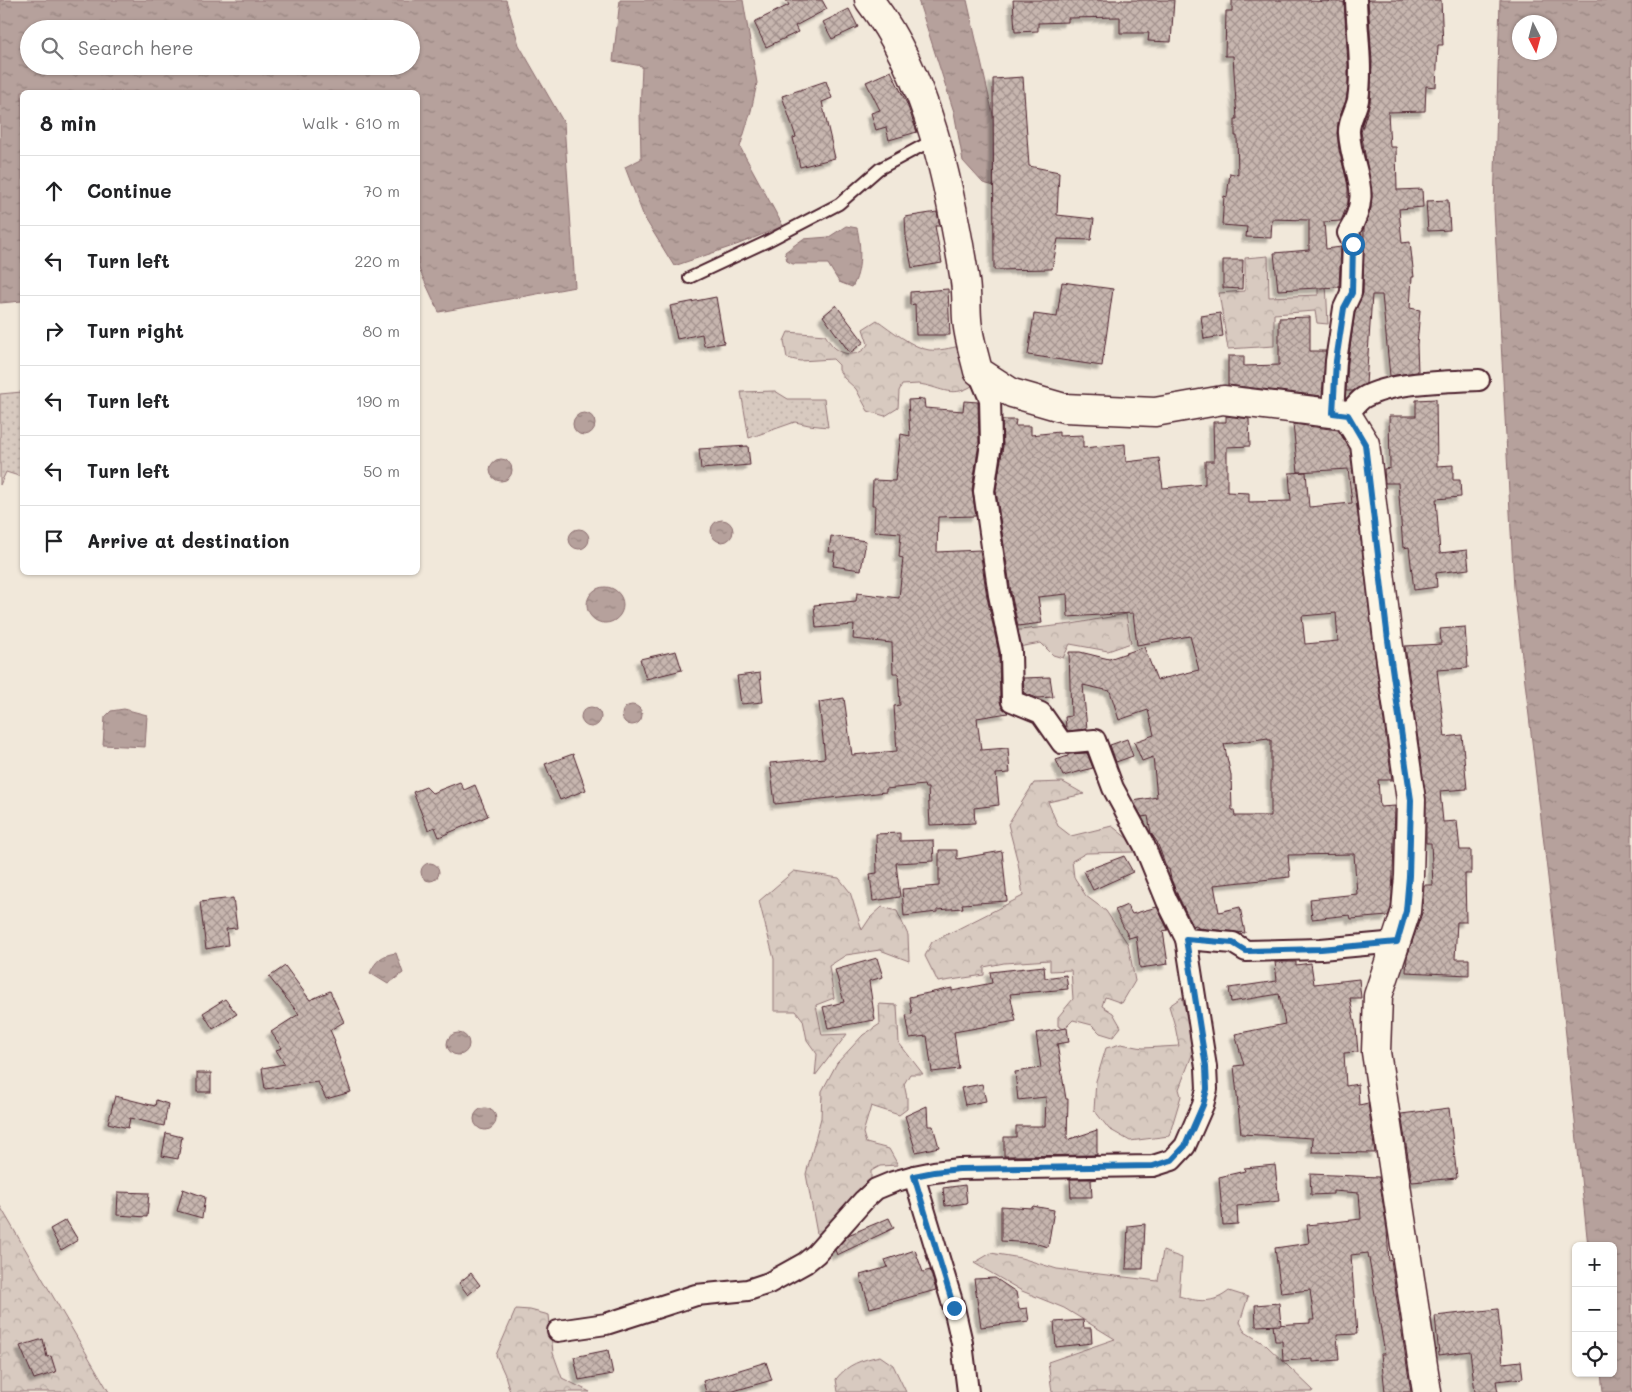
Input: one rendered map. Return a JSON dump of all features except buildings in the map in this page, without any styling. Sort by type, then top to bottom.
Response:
[{"type":"street","points":[[558,1331],[606,1324],[696,1296],[748,1290],[769,1283],[804,1264],[816,1254],[876,1189],[914,1176],[959,1169],[1153,1166],[1172,1160],[1185,1146],[1203,1105],[1207,1089],[1206,1067],[1186,939],[1167,901],[1144,845],[1114,788],[1095,740],[1062,743],[1041,713],[1012,700],[1010,652],[999,595],[984,491],[992,444],[990,399],[978,371],[967,321],[966,284],[947,184],[919,89],[883,18],[869,0]]},
{"type":"street","points":[[1356,0],[1360,64],[1358,100],[1348,131],[1361,195],[1358,217],[1348,233],[1353,244],[1352,293],[1344,308],[1336,361],[1340,414],[1365,444],[1388,640],[1411,800],[1406,911],[1378,996],[1376,1052],[1427,1392]]},
{"type":"street","points":[[978,371],[1012,393],[1064,408],[1155,412],[1223,400],[1340,414],[1362,399],[1383,390],[1433,382],[1478,380]]},
{"type":"street","points":[[1186,939],[1233,943],[1246,951],[1321,949],[1397,942]]},
{"type":"street","points":[[914,1176],[954,1308],[962,1342],[968,1392]]},
{"type":"lane","points":[[689,278],[790,231],[838,204],[879,169],[934,139]]},
{"type":"green space","points":[[1268,256],[1269,297],[1318,295],[1318,282],[1326,282],[1328,324],[1317,323],[1315,311],[1274,314],[1274,346],[1228,349],[1219,293],[1245,291],[1245,258]]},
{"type":"green space","points":[[877,320],[902,338],[923,349],[937,350],[960,346],[965,349],[972,386],[964,390],[951,392],[918,384],[902,385],[899,391],[898,408],[885,416],[868,411],[856,389],[844,378],[839,370],[839,365],[833,359],[800,361],[787,358],[784,341],[788,332],[825,335],[835,348],[844,353],[853,354],[862,351],[868,344],[863,329]]},
{"type":"green space","points":[[775,391],[788,399],[824,399],[828,427],[795,422],[749,438],[741,392]]},
{"type":"green space","points":[[20,392],[20,476],[6,472],[0,485],[0,394]]},
{"type":"green space","points":[[1126,614],[1131,643],[1108,651],[1070,644],[1063,658],[1053,655],[1041,643],[1013,648],[1011,631],[1072,624]]},
{"type":"green space","points":[[1063,782],[1084,794],[1048,802],[1058,826],[1071,836],[1112,826],[1128,839],[1135,852],[1086,853],[1072,861],[1074,877],[1086,896],[1106,911],[1128,944],[1135,981],[1122,1003],[1105,997],[1102,1006],[1113,1013],[1121,1027],[1113,1037],[1100,1033],[1092,1025],[1073,1020],[1064,1029],[1058,1026],[1058,1017],[1073,999],[1071,970],[1050,971],[1050,960],[1004,963],[984,967],[984,975],[938,982],[925,956],[932,942],[1023,896],[1018,863],[1008,824],[1034,783]]},
{"type":"green space","points":[[794,871],[839,878],[850,892],[862,930],[870,918],[882,907],[897,911],[908,935],[909,961],[880,950],[846,955],[829,966],[834,998],[816,1005],[822,1035],[847,1034],[815,1076],[817,1054],[807,1040],[803,1020],[796,1011],[774,1011],[774,959],[759,901]]},
{"type":"green space","points":[[1182,997],[1195,1047],[1179,1089],[1181,1096],[1169,1136],[1130,1141],[1109,1129],[1094,1110],[1096,1081],[1106,1048],[1121,1044],[1143,1048],[1179,1046],[1169,1006]]},
{"type":"green space","points":[[879,1004],[897,1005],[899,1043],[923,1074],[910,1074],[904,1084],[907,1109],[899,1115],[871,1106],[863,1133],[866,1143],[889,1149],[898,1165],[880,1166],[871,1171],[871,1184],[818,1239],[806,1174],[821,1118],[822,1091],[837,1063],[863,1035],[880,1024]]},
{"type":"green space","points":[[0,1206],[109,1392],[0,1392]]},
{"type":"green space","points":[[1163,1251],[1182,1258],[1179,1296],[1205,1301],[1217,1298],[1229,1291],[1248,1297],[1240,1322],[1245,1332],[1266,1345],[1313,1390],[1312,1392],[1052,1392],[1048,1362],[1115,1339],[1064,1308],[1022,1291],[974,1263],[991,1253],[1021,1258],[1057,1269],[1158,1281]]},
{"type":"green space","points":[[516,1309],[530,1310],[549,1315],[553,1353],[562,1378],[590,1392],[510,1392],[496,1355]]},
{"type":"green space","points":[[880,1356],[893,1365],[906,1392],[838,1392],[836,1379],[845,1370],[861,1361]]},
{"type":"water","points":[[0,0],[506,0],[519,45],[564,123],[575,287],[439,312],[420,271],[420,90],[20,90],[20,301],[0,303]]},
{"type":"water","points":[[620,0],[743,0],[757,83],[740,147],[783,226],[739,244],[674,266],[644,217],[625,167],[641,159],[642,66],[613,61]]},
{"type":"water","points":[[918,0],[967,0],[1006,172],[998,187],[983,183],[963,161],[954,112]]},
{"type":"water","points":[[1500,0],[1632,0],[1632,1392],[1603,1392],[1601,1377],[1617,1377],[1617,1242],[1588,1242],[1562,997],[1514,588],[1494,208]]},
{"type":"water","points":[[846,226],[857,228],[859,242],[858,274],[852,287],[839,282],[828,264],[793,264],[787,261],[785,252],[803,239],[829,237]]},
{"type":"water","points":[[584,413],[592,416],[595,424],[592,432],[584,435],[576,432],[573,424],[576,416]]},
{"type":"water","points":[[501,459],[509,462],[512,470],[509,478],[501,481],[493,478],[490,470],[493,462]]},
{"type":"water","points":[[722,520],[730,523],[733,531],[730,539],[722,542],[714,539],[711,531],[714,523]]},
{"type":"water","points":[[579,529],[586,532],[589,539],[586,546],[579,549],[572,546],[569,539],[572,532]]},
{"type":"water","points":[[605,587],[618,592],[623,605],[618,618],[605,623],[592,618],[587,605],[592,592]]},
{"type":"water","points":[[632,705],[639,708],[642,715],[639,722],[632,725],[625,722],[622,715],[625,708]]},
{"type":"water","points":[[591,707],[598,710],[601,717],[598,724],[591,727],[584,724],[581,717],[584,710]]},
{"type":"water","points":[[124,709],[147,715],[145,747],[103,745],[105,717],[111,711]]},
{"type":"water","points":[[426,863],[434,863],[439,868],[437,879],[426,881],[421,876],[421,868]]},
{"type":"water","points":[[396,953],[403,973],[388,984],[370,973],[380,959]]},
{"type":"water","points":[[454,1033],[462,1033],[469,1040],[469,1048],[462,1055],[454,1055],[447,1048],[447,1040]]},
{"type":"water","points":[[485,1108],[493,1111],[496,1119],[493,1127],[485,1130],[477,1127],[474,1119],[477,1111]]},
{"type":"route","points":[[954,1308],[914,1176],[959,1169],[1153,1166],[1172,1160],[1185,1146],[1203,1105],[1207,1089],[1206,1067],[1186,939],[1233,943],[1246,951],[1321,949],[1397,942],[1406,911],[1411,800],[1388,640],[1365,444],[1348,415],[1333,413],[1336,361],[1344,308],[1352,293],[1353,244]]}]
